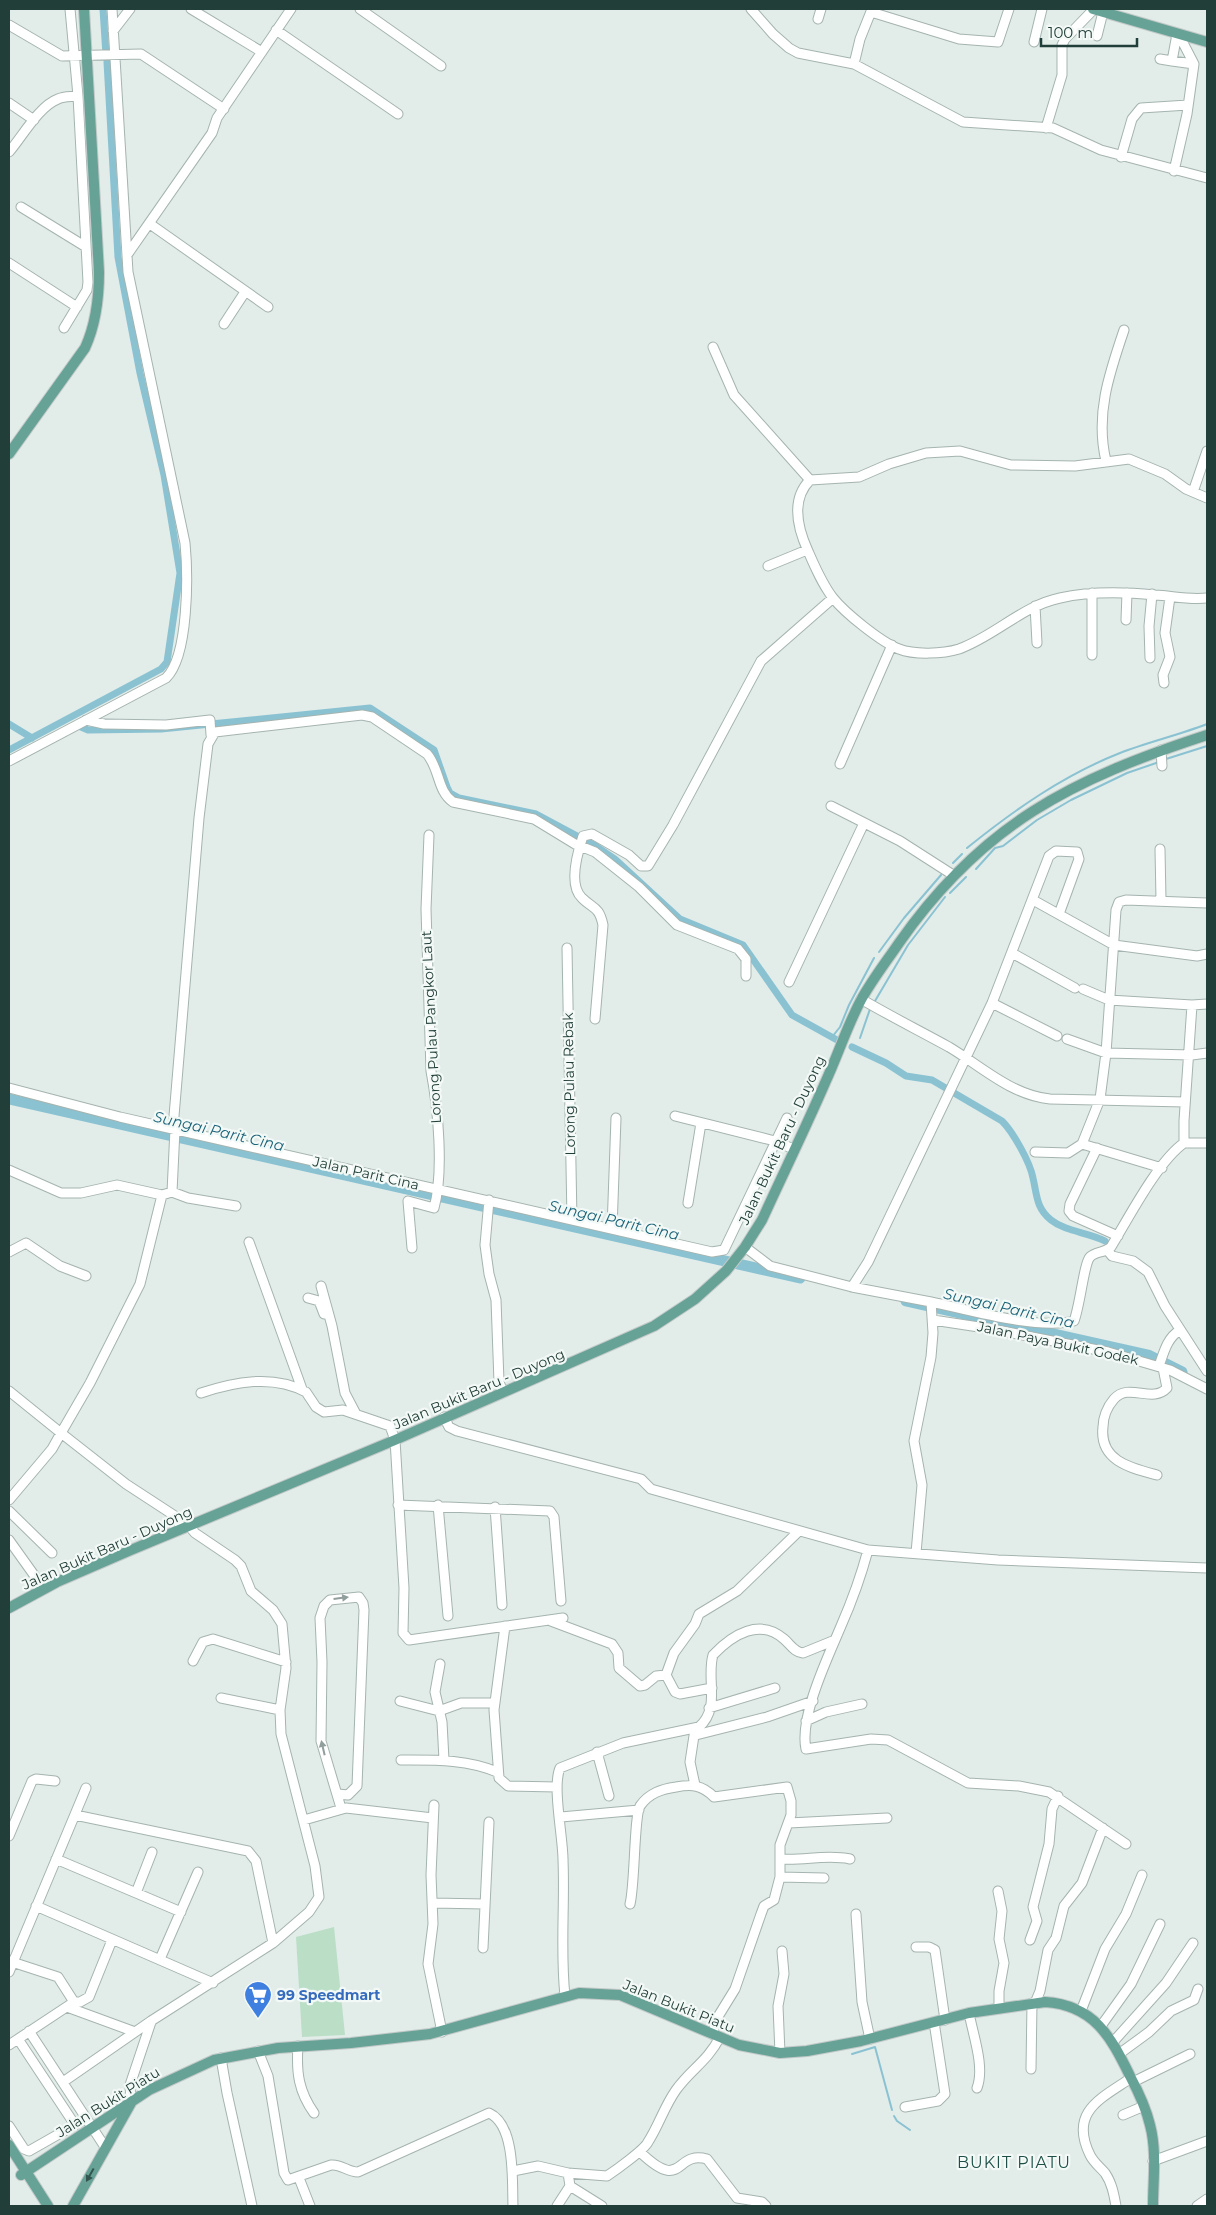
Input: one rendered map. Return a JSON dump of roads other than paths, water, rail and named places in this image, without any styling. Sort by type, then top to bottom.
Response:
[{"type":"main road","points":[[9,454],[81,354],[91,336],[95,321],[99,272],[84,9]]},
{"type":"main road","points":[[1097,10],[1207,42]]},
{"type":"main road","name":"Jalan Bukit Baru - Duyong","points":[[9,1608],[44,1588],[395,1440],[654,1326],[694,1299],[726,1271],[743,1250],[762,1220],[861,999],[910,927],[953,875],[978,851],[1034,809],[1078,785],[1129,761],[1162,758],[1207,735]]},
{"type":"main road","name":"Jalan Bukit Piatu","points":[[24,2174],[89,2122],[131,2103],[166,2080],[221,2058],[298,2046],[351,2043],[442,2032],[565,1996],[592,1992],[620,1995],[751,2049],[780,2053],[814,2050],[870,2039],[969,2013],[1034,2003],[1058,2003],[1081,2011],[1101,2026],[1113,2042],[1132,2080],[1144,2106],[1150,2126],[1153,2161],[1153,2206]]},
{"type":"main road","points":[[73,2206],[131,2103]]},
{"type":"main road","points":[[9,2149],[40,2206]]},
{"type":"main road","points":[[24,2174],[48,2206]]},
{"type":"street","points":[[64,328],[88,286],[78,96],[70,9]]},
{"type":"street","points":[[9,761],[159,682],[171,673],[178,658],[187,601],[188,573],[185,543],[131,284],[127,255],[112,9]]},
{"type":"street","points":[[114,30],[130,9]]},
{"type":"street","points":[[191,9],[262,52]]},
{"type":"street","points":[[127,255],[212,133],[214,122],[291,9]]},
{"type":"street","points":[[360,9],[441,66]]},
{"type":"street","points":[[750,9],[773,34],[798,53],[854,64],[964,122],[1046,128],[1066,132],[1101,150],[1121,157],[1207,178]]},
{"type":"street","points":[[818,19],[821,9]]},
{"type":"street","points":[[854,64],[860,39],[872,10],[959,39],[998,42],[1008,9]]},
{"type":"street","points":[[1034,42],[1042,9]]},
{"type":"street","points":[[1046,128],[1062,75],[1062,45],[1065,39],[1097,10]]},
{"type":"street","points":[[1097,10],[1097,36]]},
{"type":"street","points":[[9,25],[56,55],[74,57],[141,54],[224,109]]},
{"type":"street","points":[[276,30],[398,114]]},
{"type":"street","points":[[1172,61],[1178,35]]},
{"type":"street","points":[[1174,171],[1188,105],[1194,64],[1178,35]]},
{"type":"street","points":[[1160,59],[1194,64]]},
{"type":"street","points":[[9,152],[34,120],[57,99],[78,96]]},
{"type":"street","points":[[9,104],[34,120]]},
{"type":"street","points":[[1121,157],[1132,119],[1141,108],[1188,105]]},
{"type":"street","points":[[20,207],[86,247]]},
{"type":"street","points":[[150,224],[268,307]]},
{"type":"street","points":[[9,262],[77,307]]},
{"type":"street","points":[[224,324],[245,292]]},
{"type":"street","points":[[1106,461],[1101,443],[1101,415],[1109,378],[1124,330]]},
{"type":"street","points":[[713,346],[734,395],[810,480]]},
{"type":"street","points":[[1193,492],[1207,450]]},
{"type":"street","points":[[810,480],[859,477],[900,460],[944,451],[960,451],[1011,465],[1075,466],[1129,459],[1165,474],[1193,492],[1207,498]]},
{"type":"street","points":[[810,480],[801,493],[798,508],[799,529],[807,550],[833,598],[850,615],[900,649],[940,652],[958,649],[1035,606],[1060,598],[1092,593],[1152,594],[1189,600],[1207,598]]},
{"type":"street","points":[[768,566],[807,550]]},
{"type":"street","points":[[1092,593],[1092,654]]},
{"type":"street","points":[[1126,620],[1127,593]]},
{"type":"street","points":[[1150,658],[1151,638],[1149,630],[1152,594]]},
{"type":"street","points":[[1164,683],[1163,675],[1170,656],[1165,633],[1170,597]]},
{"type":"street","points":[[595,1019],[603,925],[600,913],[578,893],[575,864],[581,842],[592,834],[629,855],[641,866],[648,866],[674,824],[761,661],[833,598]]},
{"type":"street","points":[[1035,606],[1037,643]]},
{"type":"street","points":[[840,764],[892,645]]},
{"type":"street","points":[[211,734],[224,730],[362,715],[372,717],[428,754],[433,761],[446,797],[453,802],[534,819],[581,842],[612,865],[677,926],[738,948],[746,959],[746,976]]},
{"type":"street","points":[[86,720],[121,725],[176,725],[208,719],[212,721],[199,818],[174,1133],[172,1192]]},
{"type":"street","points":[[831,806],[900,841],[953,875]]},
{"type":"street","points":[[789,982],[864,823]]},
{"type":"street","name":"Lorong Pulau Pangkor Laut","points":[[430,835],[426,918],[431,1071],[435,1094],[438,1194]]},
{"type":"street","points":[[1160,849],[1160,900]]},
{"type":"street","points":[[852,1287],[868,1262],[955,1084],[992,1003],[1051,853],[1077,852],[1079,859],[1059,914]]},
{"type":"street","points":[[1033,900],[1114,946],[1197,956],[1207,954]]},
{"type":"street","points":[[1035,1152],[1068,1153],[1082,1144],[1100,1100],[1106,1053],[1116,910],[1119,902],[1126,900],[1160,900],[1207,903]]},
{"type":"street","name":"Lorong Pulau Rebak","points":[[567,948],[572,1220]]},
{"type":"street","points":[[1012,953],[1079,988],[1109,1000],[1192,1005],[1207,1004]]},
{"type":"street","points":[[861,999],[949,1048],[998,1079],[1041,1098],[1185,1102]]},
{"type":"street","points":[[992,1003],[1057,1036]]},
{"type":"street","points":[[743,1250],[770,1266],[852,1287],[980,1314],[1065,1323],[1074,1321],[1080,1308],[1087,1260],[1095,1253],[1108,1251],[1162,1168],[1184,1143],[1192,1005]]},
{"type":"street","points":[[1067,1039],[1106,1053],[1188,1055],[1207,1052]]},
{"type":"street","name":"Jalan Parit Cina","points":[[9,1088],[174,1133],[438,1194],[489,1202],[712,1252],[724,1250],[777,1142]]},
{"type":"street","points":[[675,1116],[777,1142],[794,1149]]},
{"type":"street","points":[[612,1229],[616,1118]]},
{"type":"street","points":[[777,1142],[788,1118]]},
{"type":"street","points":[[688,1203],[702,1123]]},
{"type":"street","points":[[1184,1143],[1207,1143]]},
{"type":"street","points":[[1082,1144],[1162,1168]]},
{"type":"street","points":[[1096,1148],[1068,1211],[1073,1216],[1118,1236]]},
{"type":"street","points":[[9,1170],[61,1193],[81,1193],[118,1185],[162,1195],[172,1192],[188,1198],[236,1206]]},
{"type":"street","points":[[412,1248],[408,1202],[410,1200],[434,1208],[438,1194]]},
{"type":"street","points":[[9,1500],[52,1449],[94,1376],[140,1284],[162,1195]]},
{"type":"street","points":[[489,1202],[486,1253],[496,1300],[499,1382],[503,1392]]},
{"type":"street","points":[[249,1242],[302,1389]]},
{"type":"street","points":[[9,1252],[26,1243],[60,1266],[86,1276]]},
{"type":"street","points":[[1108,1251],[1112,1256],[1133,1261],[1148,1272],[1178,1332],[1207,1370]]},
{"type":"street","points":[[321,1286],[332,1326],[345,1393],[352,1412]]},
{"type":"street","points":[[308,1298],[319,1301],[323,1310],[343,1402],[352,1412]]},
{"type":"street","points":[[916,1553],[922,1485],[914,1441],[931,1357],[931,1303]]},
{"type":"street","name":"Jalan Paya Bukit Godek","points":[[932,1318],[992,1328],[1161,1363],[1207,1389]]},
{"type":"street","points":[[1157,1475],[1134,1468],[1112,1457],[1107,1451],[1102,1432],[1106,1412],[1119,1394],[1128,1391],[1151,1394],[1164,1391],[1167,1388],[1167,1381],[1161,1363],[1178,1332]]},
{"type":"street","points":[[201,1393],[225,1385],[260,1381],[302,1389],[310,1395],[320,1410],[352,1412],[390,1426],[395,1440],[404,1588],[403,1627],[405,1638],[413,1640],[563,1618]]},
{"type":"street","points":[[9,1391],[126,1484],[175,1516],[186,1528],[236,1560],[241,1566],[251,1591],[279,1616],[285,1640],[286,1662],[280,1710],[281,1734],[319,1885],[319,1897],[304,1918],[274,1943],[151,2021],[63,2082]]},
{"type":"street","points":[[444,1417],[450,1427],[457,1431],[641,1479],[651,1489],[868,1550],[998,1560],[1207,1568]]},
{"type":"street","points":[[398,1505],[495,1507],[544,1510],[552,1513],[561,1601]]},
{"type":"street","points":[[438,1505],[448,1616]]},
{"type":"street","points":[[495,1507],[502,1605]]},
{"type":"street","points":[[9,1511],[52,1553]]},
{"type":"street","points":[[712,1688],[680,1694],[675,1692],[666,1675],[674,1652],[695,1624],[699,1614],[737,1591],[799,1530]]},
{"type":"street","points":[[9,1540],[44,1588]]},
{"type":"street","points":[[868,1550],[858,1583],[806,1721],[804,1739],[806,1749],[880,1739],[898,1745],[968,1783],[1019,1786],[1039,1789],[1058,1796],[1126,1844]]},
{"type":"street","points":[[354,1597],[362,1600],[364,1610],[357,1786],[346,1808],[338,1794],[321,1741],[322,1662],[320,1618],[324,1606],[330,1600],[354,1597]]},
{"type":"street","points":[[548,1620],[612,1644],[618,1653],[619,1668],[640,1686],[645,1685],[656,1676],[666,1675]]},
{"type":"street","points":[[505,1626],[495,1704],[497,1772],[502,1783],[508,1786],[557,1787]]},
{"type":"street","points":[[695,1785],[690,1762],[692,1743],[695,1732],[703,1724],[709,1708],[713,1655],[748,1630],[763,1628],[771,1630],[795,1650],[803,1653],[835,1640]]},
{"type":"street","points":[[193,1661],[203,1642],[213,1638],[286,1662]]},
{"type":"street","points":[[440,1664],[435,1692],[443,1730],[444,1760]]},
{"type":"street","points":[[709,1708],[775,1688]]},
{"type":"street","points":[[221,1698],[280,1710]]},
{"type":"street","points":[[400,1701],[439,1712],[461,1703],[495,1704]]},
{"type":"street","points":[[565,1996],[562,1962],[563,1862],[561,1817],[557,1787],[560,1768],[623,1743],[695,1732],[767,1717],[813,1701]]},
{"type":"street","points":[[806,1721],[826,1712],[862,1704]]},
{"type":"street","points":[[598,1752],[610,1796]]},
{"type":"street","points":[[401,1760],[444,1760],[475,1764],[497,1772]]},
{"type":"street","points":[[9,1836],[32,1781],[36,1779],[55,1781]]},
{"type":"street","points":[[513,2171],[538,2166],[568,2173],[607,2176],[640,2152],[648,2143],[666,2105],[676,2089],[707,2059],[716,2035],[719,2015],[735,1989],[764,1906],[774,1900],[780,1877],[780,1845],[789,1823],[792,1801],[787,1787],[714,1797],[695,1785],[660,1789],[647,1799],[638,1810],[633,1891],[630,1904]]},
{"type":"street","points":[[338,1794],[348,1795],[357,1786]]},
{"type":"street","points":[[9,1972],[11,1962],[86,1788]]},
{"type":"street","points":[[1030,1940],[1037,1921],[1033,1907],[1049,1844],[1052,1809],[1058,1796]]},
{"type":"street","points":[[434,1805],[433,1903],[428,1964],[442,2032]]},
{"type":"street","points":[[304,1820],[346,1808],[433,1818]]},
{"type":"street","points":[[561,1817],[638,1810]]},
{"type":"street","points":[[75,1815],[248,1851],[256,1861],[274,1943]]},
{"type":"street","points":[[789,1823],[887,1818]]},
{"type":"street","points":[[483,1948],[489,1822]]},
{"type":"street","points":[[1032,2069],[1034,2003],[1040,1992],[1048,1950],[1056,1938],[1064,1906],[1082,1883],[1103,1828]]},
{"type":"street","points":[[136,1893],[152,1852]]},
{"type":"street","points":[[780,1859],[804,1860],[833,1855],[850,1859]]},
{"type":"street","points":[[56,1859],[181,1912]]},
{"type":"street","points":[[160,1960],[198,1872]]},
{"type":"street","points":[[1081,2011],[1105,1949],[1126,1914],[1142,1874]]},
{"type":"street","points":[[780,1877],[824,1878]]},
{"type":"street","points":[[998,1891],[1002,1911],[998,1939],[1004,1963],[999,1990],[999,2008]]},
{"type":"street","points":[[433,1903],[485,1904]]},
{"type":"street","points":[[36,1906],[213,1983]]},
{"type":"street","points":[[856,1914],[862,2002],[870,2039]]},
{"type":"street","points":[[1101,2026],[1131,1984],[1160,1924]]},
{"type":"street","points":[[9,2045],[71,2004],[89,1997],[112,1940]]},
{"type":"street","points":[[1113,2042],[1166,1983],[1193,1943]]},
{"type":"street","points":[[905,2106],[938,2101],[945,2094],[936,1950],[929,1947],[916,1947]]},
{"type":"street","points":[[780,2053],[778,2006],[784,1974],[782,1951]]},
{"type":"street","points":[[11,1962],[58,1977],[71,2004],[135,2032]]},
{"type":"street","points":[[1119,2054],[1148,2032],[1171,2011],[1194,2000],[1198,1989]]},
{"type":"street","points":[[969,2013],[979,2066],[980,2082],[977,2088]]},
{"type":"street","points":[[131,2103],[130,2084],[151,2021]]},
{"type":"street","points":[[29,2031],[105,2147]]},
{"type":"street","points":[[18,2039],[75,2125]]},
{"type":"street","points":[[298,2046],[298,2079],[302,2092],[314,2114]]},
{"type":"street","points":[[258,2051],[268,2076],[284,2177],[290,2180],[299,2178],[337,2164],[352,2172],[358,2172],[490,2114],[494,2116],[502,2127],[509,2148],[513,2171],[513,2206]]},
{"type":"street","points":[[1116,2206],[1110,2182],[1090,2155],[1083,2131],[1084,2120],[1094,2102],[1132,2080],[1190,2054]]},
{"type":"street","points":[[221,2058],[252,2206]]},
{"type":"street","points":[[1123,2116],[1144,2106]]},
{"type":"street","points":[[9,2126],[24,2149],[28,2151],[75,2125],[89,2122]]},
{"type":"street","points":[[1153,2161],[1207,2141]]},
{"type":"street","points":[[640,2152],[654,2166],[665,2171],[675,2170],[691,2159],[707,2159],[737,2198],[762,2202],[766,2206]]},
{"type":"street","points":[[557,2206],[570,2186],[568,2173]]},
{"type":"street","points":[[299,2178],[310,2206]]},
{"type":"street","points":[[570,2186],[602,2206]]},
{"type":"street","points":[[1197,2206],[1207,2199]]},
{"type":"waterway","points":[[103,9],[106,55]]},
{"type":"waterway","points":[[9,750],[161,669],[167,662],[180,573],[164,475],[140,373],[118,257],[107,62]]},
{"type":"waterway","points":[[81,727],[88,730],[161,729],[370,708],[434,750],[450,793],[459,798],[536,814],[594,845],[616,860],[680,919],[743,945],[792,1015],[837,1040]]},
{"type":"waterway","points":[[9,724],[32,738]]},
{"type":"waterway","points":[[967,848],[1040,794],[1079,772],[1141,745],[1207,724]]},
{"type":"waterway","points":[[1166,759],[1207,746]]},
{"type":"waterway","points":[[976,869],[995,848],[1003,846],[1037,820],[1071,800],[1127,773],[1159,762]]},
{"type":"waterway","points":[[953,863],[962,854]]},
{"type":"waterway","points":[[879,952],[904,918],[941,875]]},
{"type":"waterway","points":[[950,893],[966,877]]},
{"type":"waterway","points":[[875,1001],[908,945],[945,897]]},
{"type":"waterway","points":[[832,1037],[840,1027],[849,1005],[874,958]]},
{"type":"waterway","points":[[860,1038],[870,1009]]},
{"type":"waterway","points":[[852,1047],[886,1063],[906,1076],[932,1080],[1002,1121],[1025,1156],[1042,1211],[1051,1220],[1063,1227],[1105,1241]]},
{"type":"waterway","name":"Sungai Parit Cina","points":[[9,1099],[800,1278]]},
{"type":"waterway","name":"Sungai Parit Cina","points":[[906,1301],[1148,1355],[1182,1372]]},
{"type":"waterway","points":[[852,2054],[875,2047],[892,2110]]},
{"type":"waterway","points":[[894,2116],[897,2121],[910,2130]]},
{"type":"place","name":"99 Speedmart","points":[[258,2019]]},
{"type":"district","name":"BUKIT PIATU","points":[[1014,2162]]}]
